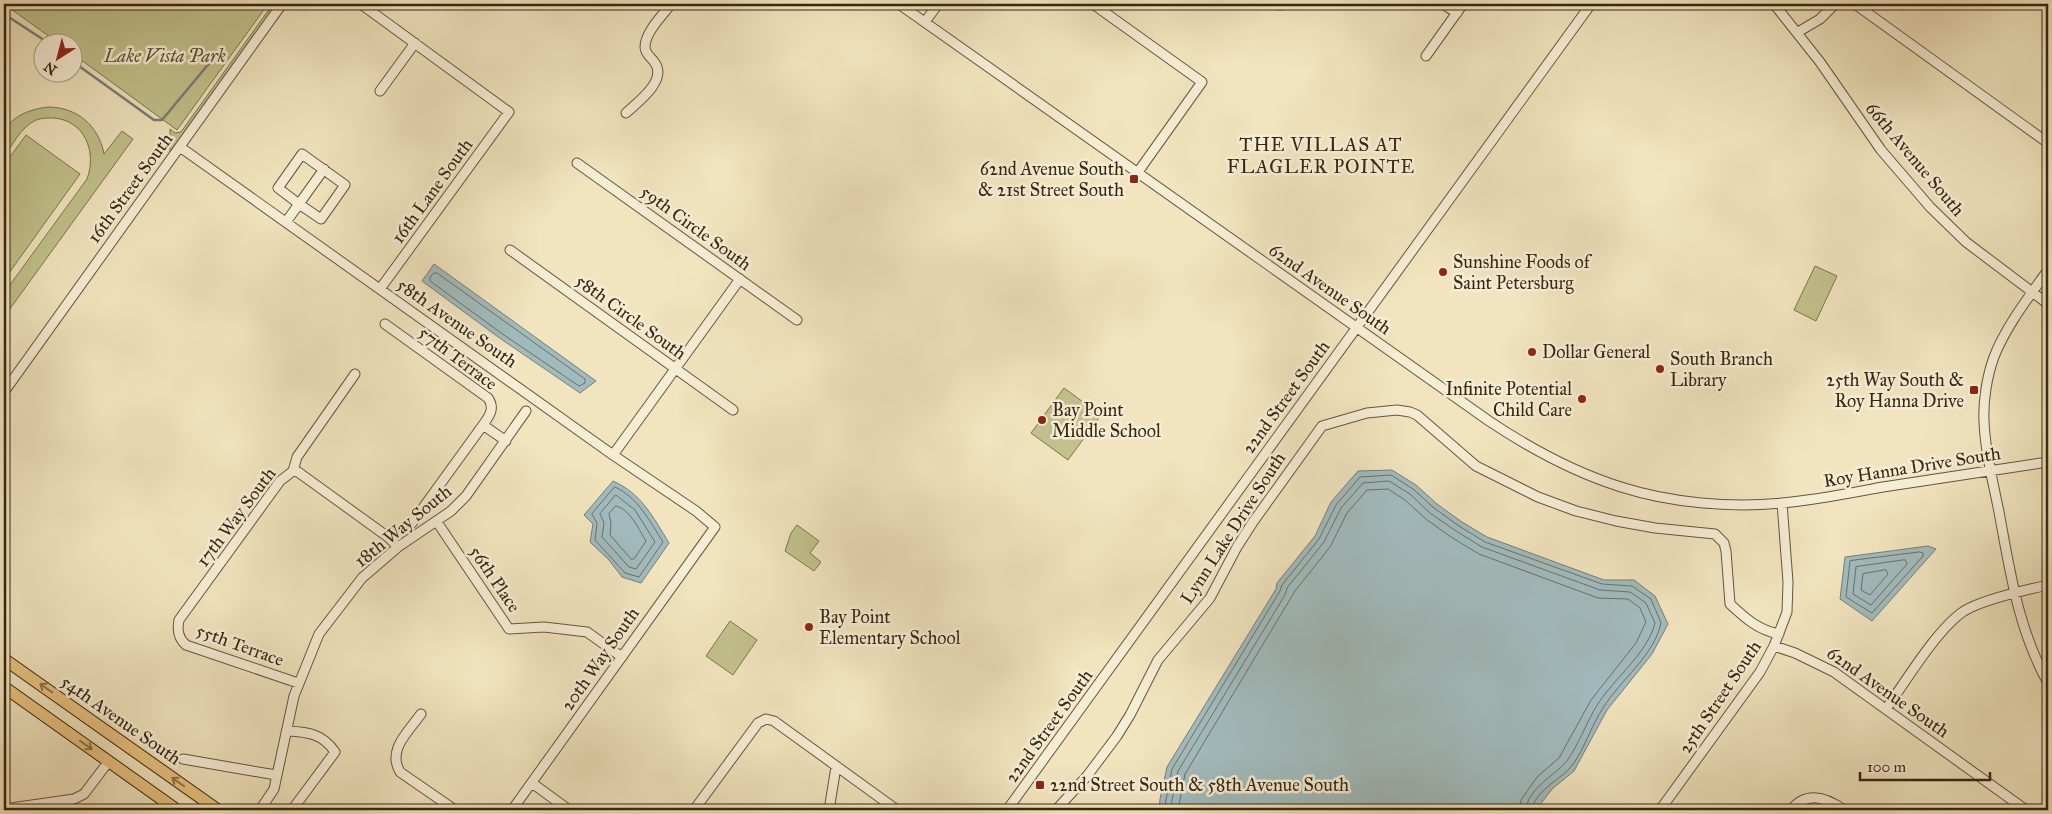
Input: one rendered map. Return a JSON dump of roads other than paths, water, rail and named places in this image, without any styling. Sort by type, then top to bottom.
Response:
[{"type":"main road","name":"54th Avenue South","points":[[4,659],[218,810]]},
{"type":"main road","points":[[4,687],[177,810]]},
{"type":"street","name":"16th Street South","points":[[4,392],[282,4]]},
{"type":"street","points":[[360,4],[415,43],[380,91]]},
{"type":"street","points":[[626,113],[655,82],[658,73],[656,64],[646,52],[646,41],[671,4]]},
{"type":"street","name":"62nd Avenue South","points":[[899,4],[1522,443],[1555,462],[1622,488],[1688,501],[1727,504],[1782,503]]},
{"type":"street","points":[[925,22],[938,4]]},
{"type":"street","points":[[1093,4],[1202,82],[1138,172]]},
{"type":"street","points":[[1266,4],[1281,5]]},
{"type":"street","points":[[1444,4],[1457,13]]},
{"type":"street","points":[[1426,56],[1463,4]]},
{"type":"street","name":"22nd Street South","points":[[1007,810],[1591,4]]},
{"type":"street","name":"66th Avenue South","points":[[1774,4],[1798,32],[1881,150],[1930,207],[1966,242],[2048,304]]},
{"type":"street","points":[[1798,32],[1820,18],[1835,4]]},
{"type":"street","points":[[1855,4],[2048,143]]},
{"type":"street","name":"16th Lane South","points":[[380,289],[509,112],[415,43]]},
{"type":"street","name":"58th Avenue South","points":[[180,147],[715,526]]},
{"type":"street","points":[[302,154],[345,185],[321,219],[299,204],[278,188],[302,154]]},
{"type":"street","name":"59th Circle South","points":[[576,163],[797,320]]},
{"type":"street","points":[[286,222],[324,169]]},
{"type":"street","name":"58th Circle South","points":[[510,250],[733,410]]},
{"type":"street","points":[[2048,270],[2002,340],[1992,367],[1988,385],[1984,422],[2014,593],[2030,646],[2048,683]]},
{"type":"street","points":[[613,455],[740,279]]},
{"type":"street","name":"57th Terrace","points":[[385,324],[488,398],[492,404],[491,412],[483,425],[412,522]]},
{"type":"street","name":"17th Way South","points":[[177,630],[179,620],[280,481],[293,471],[297,457],[355,374]]},
{"type":"street","name":"Lynn Lake Drive South","points":[[1056,810],[1087,776],[1117,736],[1158,660],[1210,598],[1237,547],[1253,522],[1322,426],[1367,413],[1397,410],[1417,415],[1476,466],[1538,497],[1576,511],[1616,522],[1715,534],[1724,542],[1726,551],[1730,604],[1746,618],[1766,631],[1779,634]]},
{"type":"street","name":"18th Way South","points":[[260,810],[274,789],[294,696],[319,634],[362,578],[398,547],[451,511],[466,496],[526,411]]},
{"type":"street","points":[[483,425],[506,441]]},
{"type":"street","name":"Roy Hanna Drive South","points":[[1782,503],[2048,462]]},
{"type":"street","points":[[293,471],[298,472],[343,504],[388,537],[398,547]]},
{"type":"street","name":"25th Street South","points":[[1661,810],[1760,672],[1779,634],[1786,612],[1788,582],[1782,503]]},
{"type":"street","name":"56th Place","points":[[437,522],[509,629],[544,627],[587,632],[622,656]]},
{"type":"street","name":"20th Way South","points":[[512,810],[715,526]]},
{"type":"street","points":[[1886,709],[1952,620],[1966,610],[2014,593],[2048,585]]},
{"type":"street","name":"55th Terrace","points":[[177,630],[181,640],[186,645],[298,683]]},
{"type":"street","name":"62nd Avenue South","points":[[1774,646],[1814,661],[1834,672],[2026,810]]},
{"type":"street","points":[[421,714],[397,746],[395,763],[400,772],[455,810]]},
{"type":"street","points":[[694,810],[758,723],[766,719],[774,722],[897,810]]},
{"type":"street","points":[[288,731],[310,732],[327,743],[335,752],[292,810]]},
{"type":"street","points":[[183,759],[276,775]]},
{"type":"street","points":[[4,809],[79,797],[89,789],[109,761]]},
{"type":"street","points":[[829,810],[836,767]]},
{"type":"street","points":[[532,784],[569,810]]},
{"type":"street","points":[[1791,810],[1802,800],[1816,796],[1832,801],[1844,810]]},
{"type":"water","points":[[434,264],[596,381],[580,393],[501,339],[422,281]]},
{"type":"water","points":[[1392,470],[1416,485],[1437,504],[1462,522],[1487,537],[1604,580],[1634,580],[1655,596],[1668,624],[1652,654],[1607,710],[1574,771],[1552,789],[1536,810],[1159,810],[1167,767],[1276,589],[1277,583],[1315,536],[1331,502],[1358,471]]},
{"type":"water","points":[[613,481],[623,486],[639,499],[652,515],[669,543],[641,583],[622,577],[609,560],[590,542],[593,524],[584,515]]},
{"type":"water","points":[[1928,546],[1936,549],[1872,621],[1840,599],[1845,557]]},
{"type":"waterway","points":[[4,14],[32,32]]},
{"type":"waterway","points":[[82,68],[154,120],[162,120],[211,61]]},
{"type":"place","name":"62nd Avenue South & 21st Street South","points":[[1134,179]]},
{"type":"place","name":"Sunshine Foods of Saint Petersburg","points":[[1443,272]]},
{"type":"place","name":"Dollar General","points":[[1532,352]]},
{"type":"place","name":"South Branch Library","points":[[1660,369]]},
{"type":"place","name":"25th Way South & Roy Hanna Drive","points":[[1974,390]]},
{"type":"place","name":"Infinite Potential Child Care","points":[[1582,399]]},
{"type":"place","name":"Bay Point Middle School","points":[[1042,420]]},
{"type":"place","name":"Bay Point Elementary School","points":[[809,627]]},
{"type":"place","name":"22nd Street South & 58th Avenue South","points":[[1040,785]]},
{"type":"district","name":"THE VILLAS AT FLAGLER POINTE","points":[[1321,155]]},
{"type":"park label","name":"Lake Vista Park","points":[[165,56]]}]
